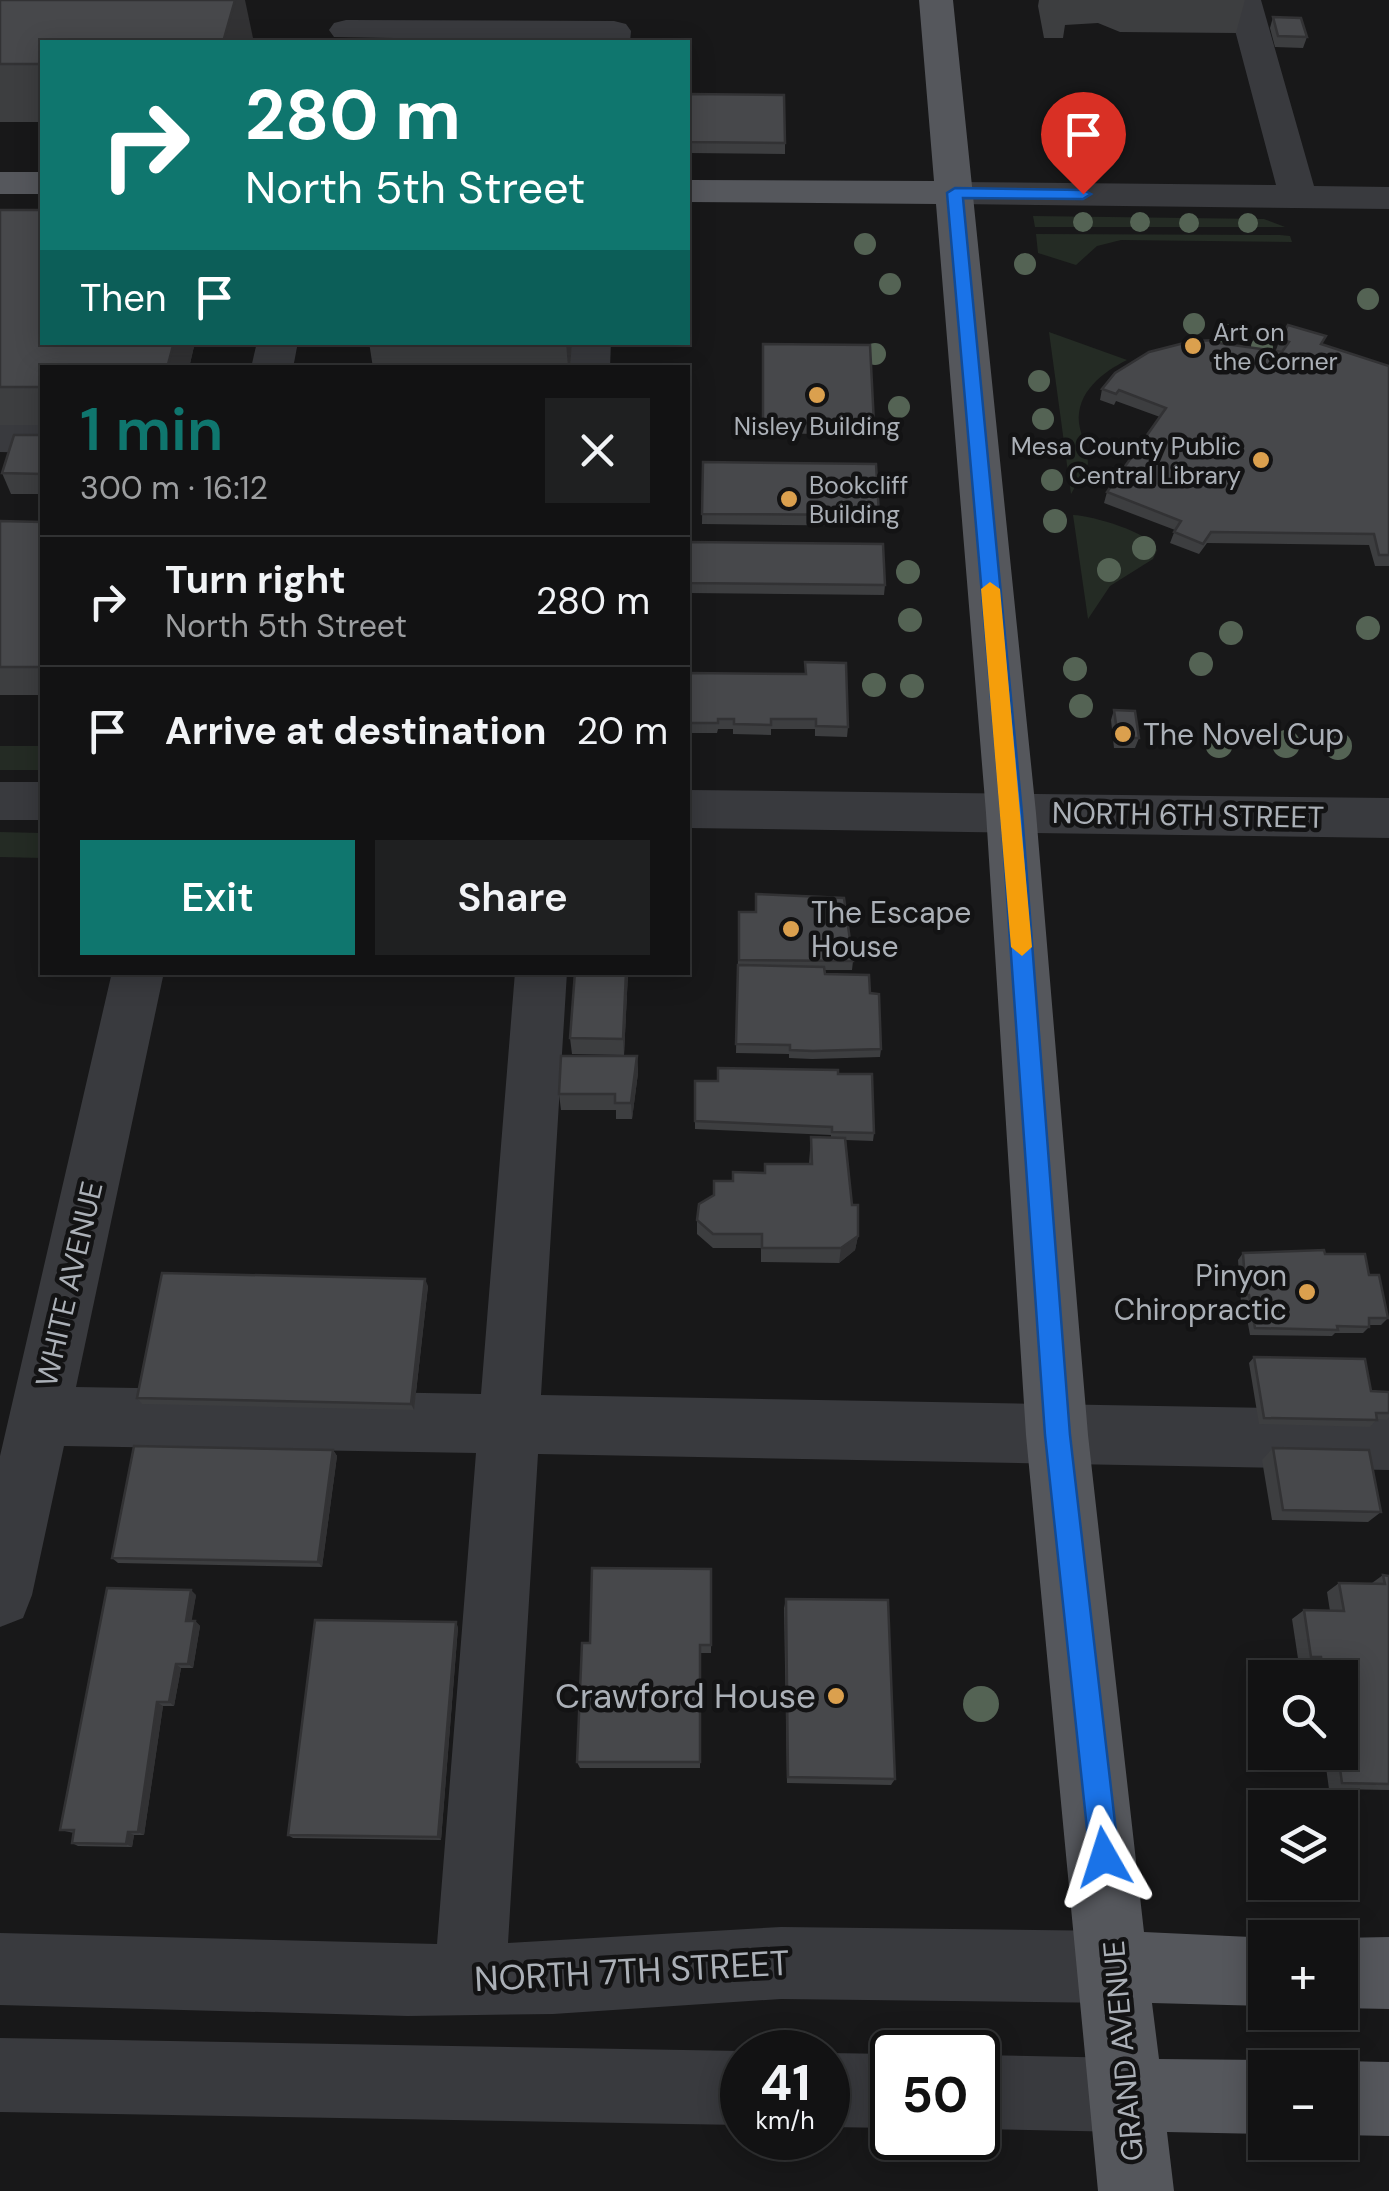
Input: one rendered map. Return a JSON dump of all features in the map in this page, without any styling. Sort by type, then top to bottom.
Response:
[{"type":"main road","name":"GRAND AVENUE","points":[[936,0],[1011,813],[1057,1435],[1136,2191]]},
{"type":"main road","points":[[0,183],[40,183]]},
{"type":"main road","points":[[690,191],[955,193]]},
{"type":"main road","name":"NORTH 7TH STREET","points":[[1115,1967],[1248,1970]]},
{"type":"main road","points":[[1358,1972],[1389,1973]]},
{"type":"main road","points":[[1127,2095],[1248,2097]]},
{"type":"main road","points":[[1358,2098],[1389,2098]]},
{"type":"street","points":[[1244,0],[1298,197]]},
{"type":"street","points":[[348,24],[520,37],[614,31],[613,40]]},
{"type":"street","points":[[955,193],[1389,198]]},
{"type":"street","points":[[0,801],[40,802]]},
{"type":"street","name":"NORTH 6TH STREET","points":[[690,809],[1389,818]]},
{"type":"street","name":"WHITE AVENUE","points":[[0,1595],[137,975]]},
{"type":"street","points":[[470,1980],[542,975]]},
{"type":"street","points":[[39,1416],[1389,1440]]},
{"type":"street","name":"NORTH 7TH STREET","points":[[0,1969],[470,1980],[782,1963],[1115,1967]]},
{"type":"street","points":[[0,2074],[720,2088]]},
{"type":"street","points":[[1000,2092],[1127,2095]]},
{"type":"shaded area","points":[[1033,216],[1264,219],[1285,227],[1035,227]]},
{"type":"shaded area","points":[[1036,234],[1280,235],[1290,236],[1292,242],[1121,240],[1097,246],[1076,265],[1038,253]]},
{"type":"shaded area","points":[[1049,332],[1127,360],[1100,377],[1082,402],[1079,423],[1088,464],[1071,494]]},
{"type":"shaded area","points":[[1073,515],[1133,531],[1157,550],[1153,559],[1110,586],[1088,619]]},
{"type":"shaded area","points":[[0,746],[40,746],[40,770],[0,770]]},
{"type":"shaded area","points":[[0,832],[40,833],[40,858],[0,857]]},
{"type":"building","points":[[0,0],[235,0],[224,40],[40,40],[40,64],[0,64]]},
{"type":"building","points":[[1273,17],[1301,18],[1307,37],[1278,36]]},
{"type":"building","points":[[690,94],[784,95],[785,143],[690,142]]},
{"type":"building","points":[[0,210],[40,210],[40,345],[173,345],[168,365],[40,365],[40,387],[0,387]]},
{"type":"building","name":"Mesa County Public Central Library","points":[[1288,325],[1326,336],[1321,344],[1389,366],[1389,555],[1379,555],[1374,534],[1211,532],[1203,544],[1174,532],[1181,521],[1107,492],[1166,408],[1119,390],[1116,394],[1102,389],[1115,373],[1149,352],[1192,341],[1218,340],[1282,352],[1289,342],[1280,339]]},
{"type":"building","name":"Nisley Building","points":[[763,344],[870,345],[874,424],[763,423]]},
{"type":"building","points":[[14,435],[40,435],[40,474],[2,473]]},
{"type":"building","name":"Bookcliff Building","points":[[703,462],[876,464],[879,515],[702,514]]},
{"type":"building","points":[[0,521],[40,522],[40,667],[0,667]]},
{"type":"building","points":[[690,542],[883,544],[885,585],[690,583]]},
{"type":"building","points":[[805,662],[846,663],[848,727],[816,726],[816,719],[771,719],[771,725],[734,724],[734,719],[690,723],[690,673],[806,674]]},
{"type":"building","points":[[1114,710],[1135,711],[1139,738],[1118,738]]},
{"type":"building","name":"The Escape House","points":[[756,894],[844,898],[853,961],[739,960],[739,912],[756,912]]},
{"type":"building","points":[[738,965],[824,967],[825,974],[869,975],[870,993],[879,994],[881,1049],[813,1051],[790,1050],[790,1045],[736,1044]]},
{"type":"building","points":[[575,975],[626,975],[623,1039],[570,1038]]},
{"type":"building","points":[[561,1056],[637,1056],[631,1103],[615,1103],[615,1094],[559,1094]]},
{"type":"building","points":[[718,1068],[872,1074],[874,1133],[832,1132],[832,1127],[695,1121],[695,1081],[718,1081]]},
{"type":"building","points":[[811,1137],[845,1138],[852,1205],[858,1205],[858,1236],[841,1248],[762,1248],[762,1234],[713,1234],[697,1220],[699,1204],[714,1195],[714,1181],[733,1181],[733,1172],[765,1173],[765,1164],[812,1164]]},
{"type":"building","name":"Pinyon Chiropractic","points":[[1324,1250],[1325,1254],[1365,1254],[1369,1275],[1379,1275],[1388,1318],[1369,1318],[1369,1327],[1337,1326],[1338,1330],[1255,1328],[1246,1295],[1243,1253]]},
{"type":"building","points":[[162,1273],[425,1279],[411,1404],[137,1398]]},
{"type":"building","points":[[1254,1357],[1365,1359],[1371,1391],[1389,1392],[1389,1413],[1376,1413],[1377,1420],[1264,1418]]},
{"type":"building","points":[[134,1446],[333,1450],[318,1562],[112,1558]]},
{"type":"building","points":[[1273,1448],[1369,1450],[1381,1512],[1283,1510]]},
{"type":"building","points":[[592,1568],[711,1569],[711,1645],[700,1645],[700,1762],[577,1762],[582,1643],[590,1643]]},
{"type":"building","points":[[1383,1575],[1389,1576],[1389,1784],[1342,1783],[1340,1770],[1358,1770],[1358,1660],[1311,1657],[1304,1610],[1344,1611],[1339,1583],[1385,1584]]},
{"type":"building","points":[[107,1588],[191,1590],[186,1621],[195,1621],[188,1664],[176,1664],[169,1702],[157,1702],[138,1832],[128,1832],[126,1844],[72,1843],[74,1830],[60,1830]]},
{"type":"building","name":"Crawford House","points":[[786,1599],[888,1600],[895,1779],[788,1777]]},
{"type":"building","points":[[315,1620],[456,1622],[438,1837],[288,1835]]},
{"type":"slow traffic","points":[[990,589],[1022,947]]},
{"type":"place","name":"Art on the Corner","points":[[1193,346]]},
{"type":"place","name":"Nisley Building","points":[[817,395]]},
{"type":"place","name":"Mesa County Public Central Library","points":[[1261,460]]},
{"type":"place","name":"Bookcliff Building","points":[[789,499]]},
{"type":"place","name":"The Novel Cup","points":[[1123,734]]},
{"type":"place","name":"The Escape House","points":[[791,929]]},
{"type":"place","name":"Pinyon Chiropractic","points":[[1307,1292]]},
{"type":"place","name":"Crawford House","points":[[836,1696]]},
{"type":"route","points":[[1083,194],[955,193],[1011,813],[1057,1435],[1104,1857]]}]
